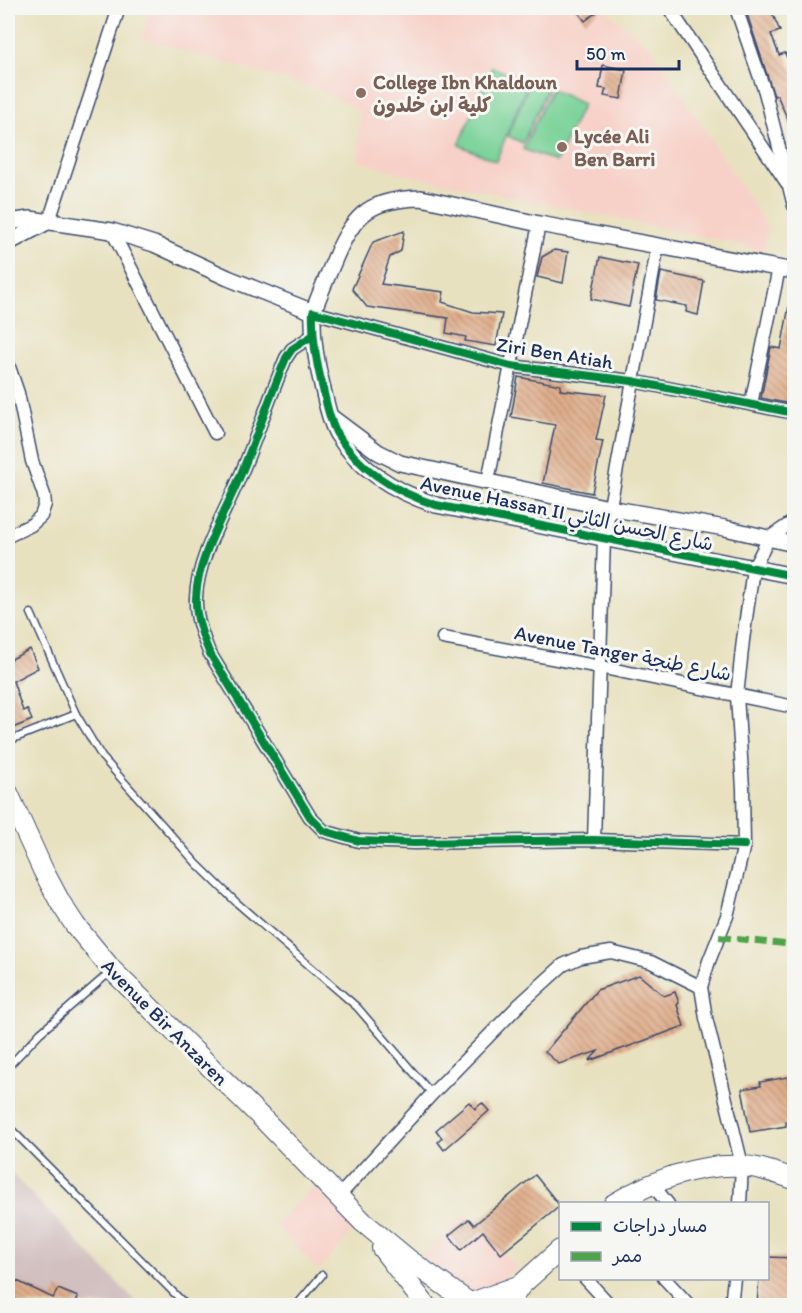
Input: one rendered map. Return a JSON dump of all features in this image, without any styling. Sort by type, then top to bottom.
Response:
[{"type":"main road","name":"Avenue Bir Anzaren","points":[[8,793],[60,902],[75,925],[112,970],[266,1122],[363,1222],[409,1260],[470,1304]]},
{"type":"main road","points":[[616,1202],[651,1183],[695,1170],[742,1165],[795,1179]]},
{"type":"main road","name":"Avenue Bir Anzaren","points":[[363,1222],[426,1305]]},
{"type":"main road","points":[[507,1305],[521,1285],[559,1253]]},
{"type":"main road","points":[[470,1304],[521,1285]]},
{"type":"street","points":[[8,243],[49,221],[119,8]]},
{"type":"street","points":[[669,8],[789,186]]},
{"type":"street","points":[[736,8],[765,92],[795,206]]},
{"type":"street","points":[[8,222],[30,219],[112,231],[154,244],[228,278],[313,312],[351,226],[364,212],[402,198],[421,198],[539,224],[795,271]]},
{"type":"street","points":[[488,481],[539,224]]},
{"type":"street","points":[[112,231],[215,433]]},
{"type":"street","points":[[594,840],[604,539],[658,245]]},
{"type":"street","points":[[751,404],[779,268]]},
{"type":"street","name":"Avenue Hassan II شارع الحسن الثاني","points":[[313,312],[312,336],[330,416],[336,432],[355,458],[377,477],[407,495],[436,505],[795,576]]},
{"type":"street","name":"Ziri Ben Atiah","points":[[313,312],[511,366],[632,381],[795,413]]},
{"type":"street","points":[[312,336],[292,349],[286,358],[201,571],[196,598],[201,635],[208,652],[310,817],[324,831],[359,841],[414,843],[594,840],[744,846]]},
{"type":"street","points":[[8,364],[18,393],[32,461],[45,504],[41,516],[31,525],[8,536]]},
{"type":"street","name":"Avenue Hassan II شارع الحسن الثاني","points":[[330,416],[364,443],[400,464],[795,544]]},
{"type":"street","points":[[740,1202],[742,1165],[706,1018],[701,987],[727,916],[744,846],[737,696],[742,640],[753,569],[770,538],[795,521]]},
{"type":"street","name":"Avenue Tanger شارع طنجة","points":[[443,638],[795,707]]},
{"type":"street","points":[[338,1197],[432,1094],[562,965],[581,957],[611,952],[651,962],[701,987]]},
{"type":"street","points":[[651,1183],[667,1202]]},
{"type":"street","points":[[587,1280],[611,1305]]},
{"type":"street","points":[[666,1280],[690,1305]]},
{"type":"street","points":[[731,1305],[734,1280]]},
{"type":"lane","points":[[31,613],[76,714],[102,757],[196,864],[237,903],[357,1007],[432,1094]]},
{"type":"lane","points":[[8,741],[76,714]]},
{"type":"lane","points":[[8,1067],[40,1032],[112,970]]},
{"type":"lane","points":[[8,1126],[187,1305]]},
{"type":"lane","points":[[296,1305],[322,1275]]},
{"type":"shaded area","name":"Lycée Ali Ben Barri","points":[[153,8],[604,8],[651,48],[768,227],[763,254],[744,245],[407,175],[358,161],[359,110],[320,90],[140,38]]},
{"type":"shaded area","points":[[8,1170],[139,1305],[8,1305]]},
{"type":"shaded area","points":[[320,1182],[359,1223],[319,1271],[274,1224]]},
{"type":"shaded area","points":[[466,1214],[517,1267],[496,1284],[478,1290],[468,1290],[421,1257]]},
{"type":"green space","points":[[492,67],[528,82],[496,161],[459,145]]},
{"type":"green space","points":[[530,82],[547,90],[523,143],[508,136]]},
{"type":"green space","points":[[551,89],[583,104],[556,162],[523,149]]},
{"type":"building","points":[[575,8],[602,8],[585,21]]},
{"type":"building","points":[[745,8],[770,8],[780,31],[771,34],[779,55],[785,53],[795,76],[795,136],[777,95],[774,96]]},
{"type":"building","points":[[603,65],[626,70],[621,99],[604,96],[606,89],[599,88]]},
{"type":"building","points":[[404,231],[401,251],[390,257],[381,284],[444,292],[442,302],[473,312],[502,314],[496,346],[465,341],[466,337],[446,333],[448,318],[367,307],[352,289],[373,242]]},
{"type":"building","points":[[554,250],[568,252],[563,283],[537,277],[542,257]]},
{"type":"building","points":[[600,257],[638,265],[629,307],[591,299]]},
{"type":"building","points":[[661,272],[704,281],[698,315],[686,312],[687,306],[656,300]]},
{"type":"building","points":[[789,306],[795,306],[795,405],[761,398],[771,347],[781,349]]},
{"type":"building","points":[[518,377],[561,385],[560,390],[606,395],[596,440],[603,441],[592,493],[543,483],[555,425],[511,417]]},
{"type":"building","points":[[30,649],[38,668],[13,681],[23,711],[27,709],[32,720],[8,730],[8,661]]},
{"type":"building","points":[[639,975],[664,996],[675,992],[684,1026],[589,1061],[598,1051],[559,1064],[545,1052],[597,990]]},
{"type":"building","points":[[787,1077],[789,1086],[795,1085],[795,1120],[786,1122],[786,1126],[750,1132],[742,1089],[761,1086],[760,1082]]},
{"type":"building","points":[[469,1102],[475,1109],[482,1103],[489,1111],[444,1150],[438,1142],[442,1138],[436,1130]]},
{"type":"building","points":[[535,1175],[559,1205],[501,1254],[483,1231],[461,1250],[449,1235],[469,1219],[474,1225]]},
{"type":"building","points":[[769,1257],[795,1258],[795,1305],[757,1305],[759,1280],[769,1280]]},
{"type":"building","points":[[15,1280],[53,1298],[58,1289],[78,1297],[75,1305],[8,1305]]},
{"type":"marked path","points":[[719,937],[794,945]]},
{"type":"cycle path","points":[[794,413],[632,381],[511,366],[313,312],[316,358],[334,429],[357,459],[393,487],[436,505],[794,576]]},
{"type":"cycle path","points":[[312,336],[292,349],[286,358],[241,474],[213,535],[201,567],[196,598],[198,619],[209,652],[310,817],[324,831],[359,841],[414,843],[594,840],[744,845]]},
{"type":"place","name":"College Ibn Khaldoun كلية ابن خلدون","points":[[361,93]]},
{"type":"place","name":"Lycée Ali Ben Barri","points":[[562,147]]}]
